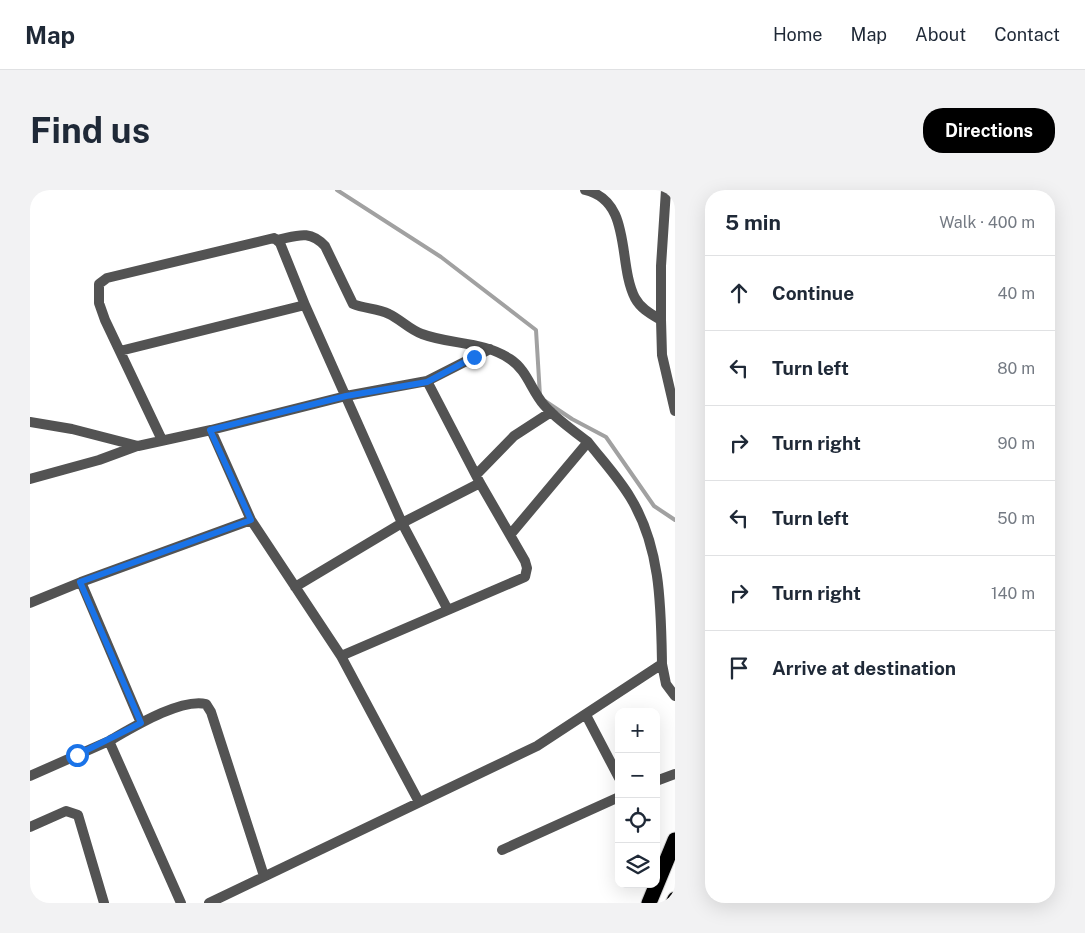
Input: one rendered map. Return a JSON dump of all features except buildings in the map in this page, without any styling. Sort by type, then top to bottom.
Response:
[{"type":"highway","points":[[649,903],[675,840]]},
{"type":"highway","points":[[673,903],[675,899]]},
{"type":"street","points":[[585,190],[597,193],[605,198],[610,205],[619,225],[627,271],[635,297],[649,314],[661,320]]},
{"type":"street","points":[[666,190],[661,266],[662,355],[675,411]]},
{"type":"street","points":[[162,440],[99,303],[99,284],[107,278],[269,238],[277,240],[308,234],[318,238],[324,246],[353,304],[363,308],[378,309],[391,314],[421,334],[490,349],[511,359],[526,373],[536,393],[550,412],[588,442],[630,498],[650,539],[659,594],[662,664],[666,684],[674,693]]},
{"type":"street","points":[[277,240],[289,262],[402,523],[448,610]]},
{"type":"street","points":[[120,351],[306,305]]},
{"type":"street","points":[[30,479],[162,440],[346,396],[427,382],[490,349]]},
{"type":"street","points":[[341,656],[524,577],[527,568],[525,561],[478,479],[427,382]]},
{"type":"street","points":[[295,587],[478,479],[514,436],[550,412]]},
{"type":"street","points":[[30,422],[72,429],[138,446]]},
{"type":"street","points":[[210,430],[251,520],[341,656],[419,802]]},
{"type":"street","points":[[510,535],[588,442]]},
{"type":"street","points":[[30,603],[80,582],[251,520]]},
{"type":"street","points":[[80,582],[141,723]]},
{"type":"street","points":[[209,903],[537,746],[662,664]]},
{"type":"street","points":[[30,776],[109,740],[141,723],[196,702],[206,704],[211,712],[264,876]]},
{"type":"street","points":[[586,715],[615,770]]},
{"type":"street","points":[[109,740],[181,903]]},
{"type":"street","points":[[660,780],[675,774]]},
{"type":"street","points":[[502,850],[617,798]]},
{"type":"street","points":[[30,827],[66,811],[78,815],[104,903]]},
{"type":"waterway","points":[[337,190],[441,257],[536,330],[540,396]]},
{"type":"waterway","points":[[545,401],[572,419],[606,437],[654,506],[675,520]]},
{"type":"route","points":[[77,755],[141,723],[80,582],[251,520],[210,430],[346,396],[424,380],[427,382],[474,357]]}]
